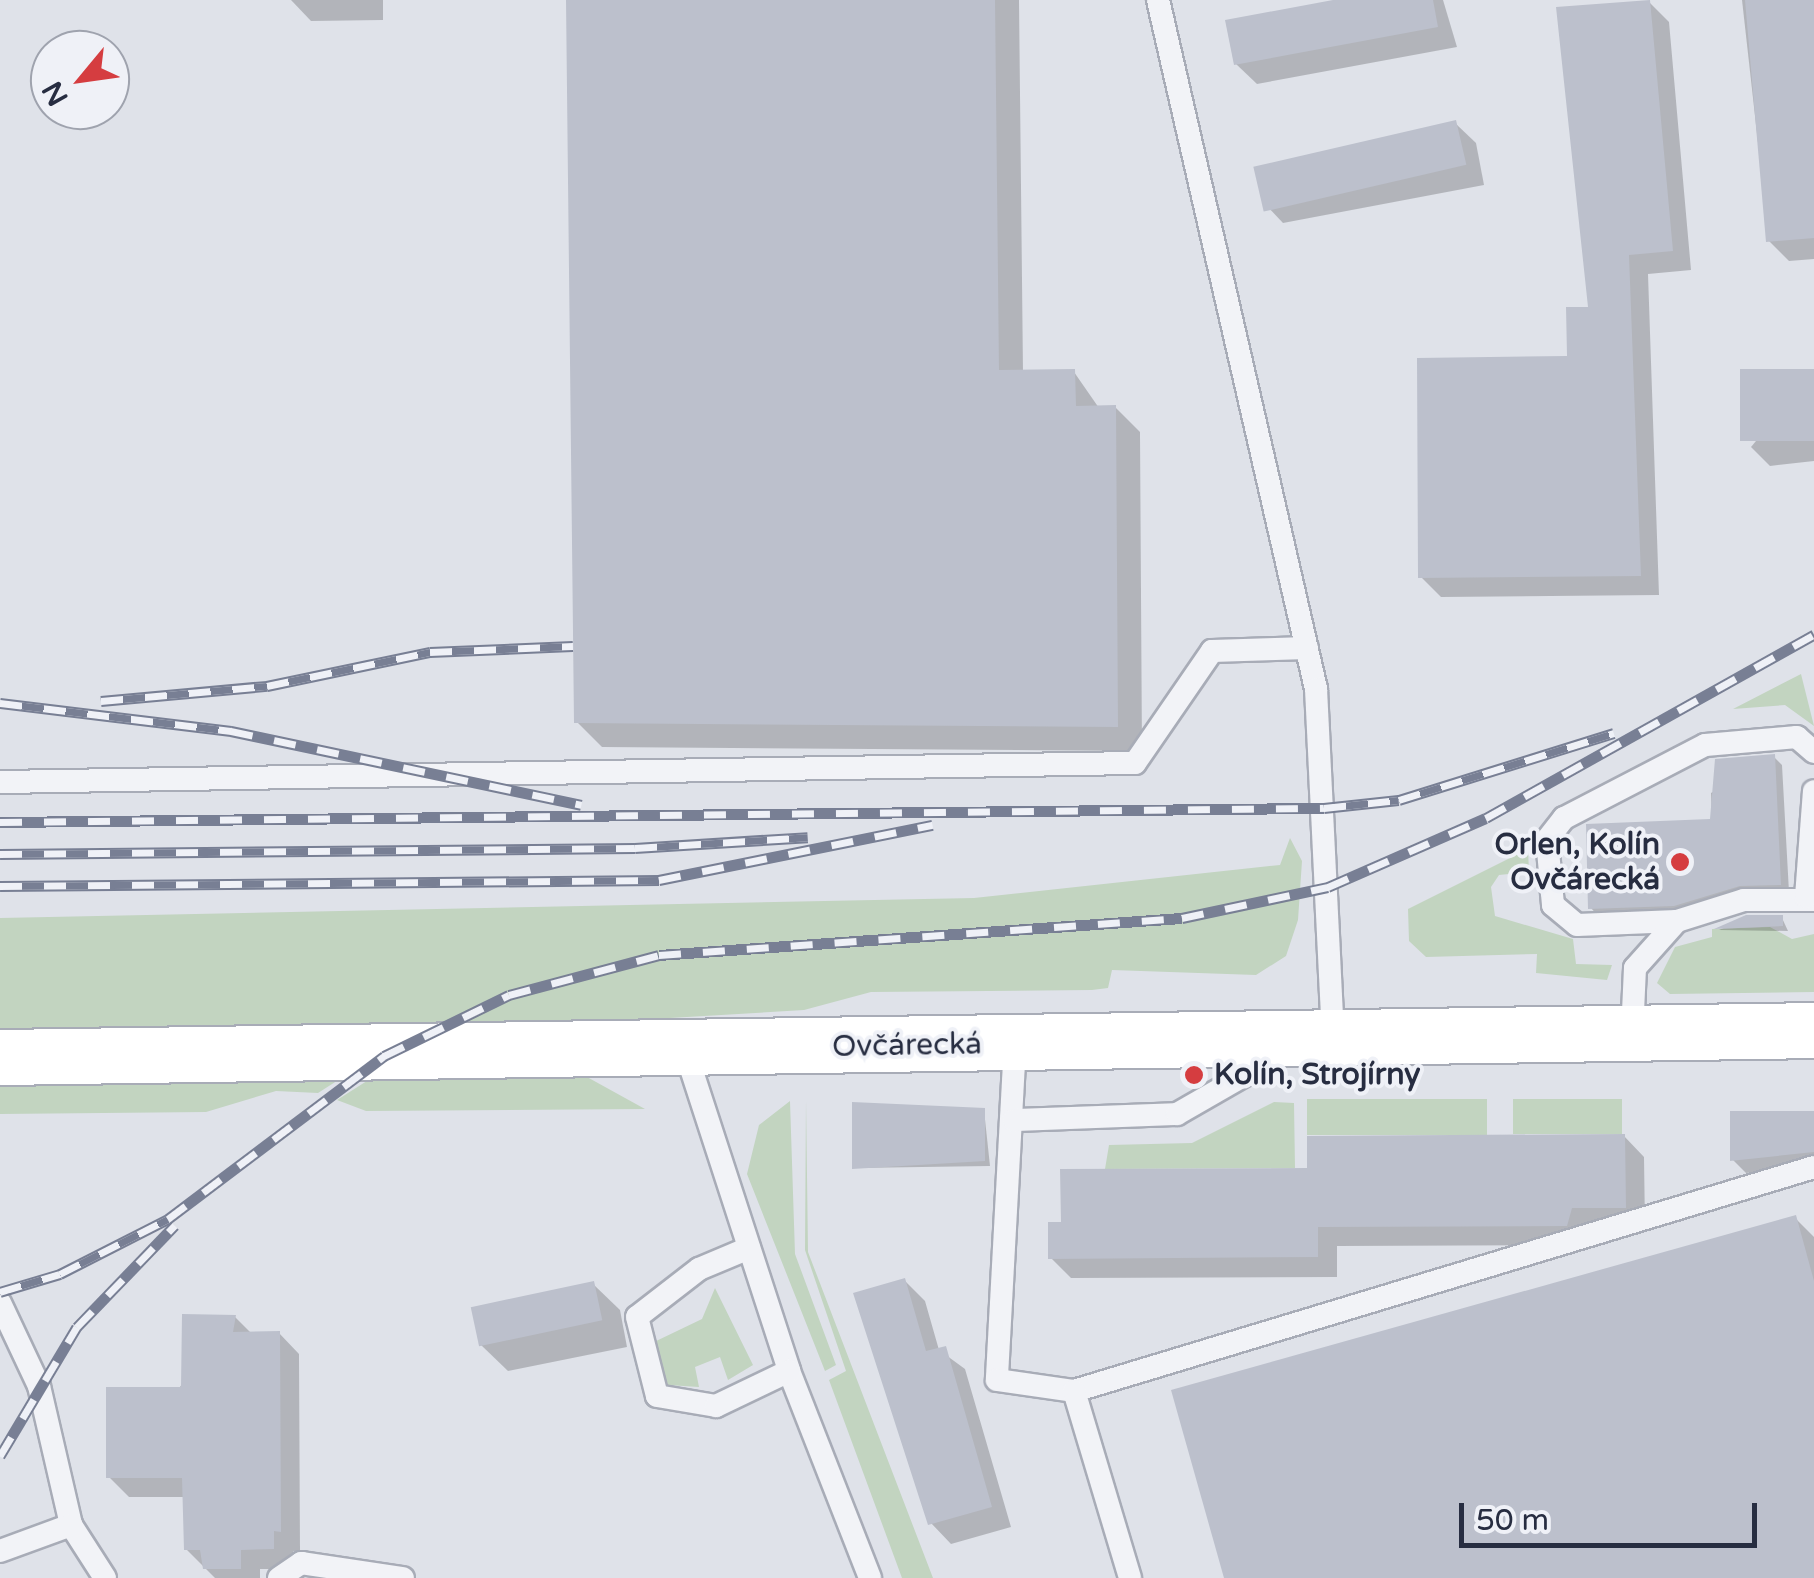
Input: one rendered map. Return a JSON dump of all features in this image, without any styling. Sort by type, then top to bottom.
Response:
[{"type":"main road","name":"Ovčárecká","points":[[0,1057],[685,1050],[1814,1030]]},
{"type":"lane","points":[[1014,1120],[1177,1114],[1319,1039],[1307,648],[1158,0]]},
{"type":"lane","points":[[0,782],[1135,763],[1212,651],[1307,648]]},
{"type":"lane","points":[[1814,752],[1797,737],[1705,745],[1564,818],[1547,840],[1553,905],[1578,925],[1677,921],[1744,900],[1810,898],[1804,827],[1814,791]]},
{"type":"lane","points":[[1632,1034],[1635,968],[1677,921]]},
{"type":"lane","points":[[1015,1044],[1014,1120],[997,1380],[1074,1391],[1814,1168]]},
{"type":"lane","points":[[685,1050],[789,1371],[870,1578]]},
{"type":"lane","points":[[749,1248],[699,1269],[637,1317],[657,1396],[716,1406],[789,1371]]},
{"type":"lane","points":[[0,1303],[39,1386],[70,1525],[105,1578]]},
{"type":"lane","points":[[1074,1391],[1130,1578]]},
{"type":"lane","points":[[0,1551],[70,1525]]},
{"type":"lane","points":[[279,1578],[301,1564],[404,1578]]},
{"type":"green space","points":[[1801,674],[1814,726],[1785,705],[1733,709]]},
{"type":"green space","points":[[1290,838],[1302,861],[1298,920],[1286,956],[1256,975],[1112,970],[1108,988],[1092,990],[871,992],[804,1010],[586,1023],[0,1032],[0,918],[974,898],[1280,865]]},
{"type":"green space","points":[[1528,849],[1529,872],[1499,875],[1491,887],[1495,916],[1573,939],[1576,964],[1612,965],[1607,980],[1536,973],[1537,954],[1426,957],[1409,941],[1408,909]]},
{"type":"green space","points":[[1770,927],[1792,939],[1814,934],[1814,992],[1670,994],[1657,983],[1675,947],[1712,937],[1712,929]]},
{"type":"green space","points":[[343,1077],[318,1093],[276,1091],[206,1112],[0,1114],[0,1081]]},
{"type":"green space","points":[[587,1077],[645,1109],[366,1111],[337,1100],[370,1079]]},
{"type":"green space","points":[[806,1099],[808,1252],[933,1578],[902,1578],[829,1380],[846,1371],[805,1250]]},
{"type":"green space","points":[[1307,1099],[1487,1099],[1487,1135],[1307,1135]]},
{"type":"green space","points":[[1513,1099],[1622,1099],[1622,1134],[1513,1134]]},
{"type":"green space","points":[[790,1101],[795,1254],[836,1365],[825,1371],[747,1174],[759,1125]]},
{"type":"green space","points":[[1274,1102],[1294,1103],[1295,1168],[1105,1169],[1109,1145],[1192,1143]]},
{"type":"green space","points":[[715,1288],[753,1365],[728,1380],[720,1357],[695,1367],[699,1387],[668,1385],[652,1343],[702,1319]]},
{"type":"building","points":[[566,0],[995,0],[999,370],[1075,369],[1076,406],[1116,405],[1118,727],[574,723]]},
{"type":"building","points":[[1333,0],[1433,0],[1438,27],[1234,65],[1225,20]]},
{"type":"building","points":[[1650,0],[1673,251],[1629,255],[1641,576],[1418,578],[1417,358],[1567,356],[1566,307],[1588,307],[1556,7]]},
{"type":"building","points":[[1745,0],[1814,0],[1814,238],[1766,242]]},
{"type":"building","points":[[1456,120],[1466,165],[1264,212],[1253,167]]},
{"type":"building","points":[[1740,369],[1814,369],[1814,441],[1740,441]]},
{"type":"building","points":[[1775,754],[1781,885],[1740,886],[1674,906],[1588,909],[1586,824],[1710,819],[1715,759]]},
{"type":"building","points":[[1746,915],[1783,915],[1783,926],[1714,929]]},
{"type":"building","points":[[852,1102],[985,1108],[985,1161],[852,1169]]},
{"type":"building","points":[[1730,1111],[1814,1111],[1814,1152],[1730,1161]]},
{"type":"building","points":[[1625,1134],[1626,1208],[1572,1208],[1567,1226],[1318,1227],[1318,1257],[1048,1259],[1048,1222],[1061,1222],[1060,1169],[1307,1168],[1307,1136]]},
{"type":"building","points":[[1796,1215],[1814,1281],[1814,1578],[1224,1578],[1171,1390]]},
{"type":"building","points":[[905,1278],[926,1351],[946,1346],[992,1507],[928,1525],[853,1293]]},
{"type":"building","points":[[594,1281],[602,1320],[479,1346],[471,1307]]},
{"type":"building","points":[[182,1314],[236,1315],[233,1332],[280,1331],[281,1532],[274,1531],[274,1549],[241,1550],[241,1569],[203,1569],[200,1550],[184,1550],[182,1478],[106,1478],[106,1387],[181,1387]]},
{"type":"railway","points":[[0,1292],[60,1274],[168,1219],[384,1056],[509,995],[659,955],[1182,918],[1328,887],[1486,818],[1814,635]]},
{"type":"railway","points":[[101,701],[267,686],[430,652],[573,646]]},
{"type":"railway","points":[[0,703],[231,731],[581,805]]},
{"type":"railway","points":[[0,822],[1324,808],[1399,800],[1614,733]]},
{"type":"railway","points":[[0,886],[659,880],[933,825]]},
{"type":"railway","points":[[0,854],[635,848],[808,837]]},
{"type":"railway","points":[[0,1456],[77,1327],[175,1225]]},
{"type":"place","name":"Orlen, Kolín Ovčárecká","points":[[1680,862]]},
{"type":"place","name":"Kolín, Strojírny","points":[[1194,1075]]}]
